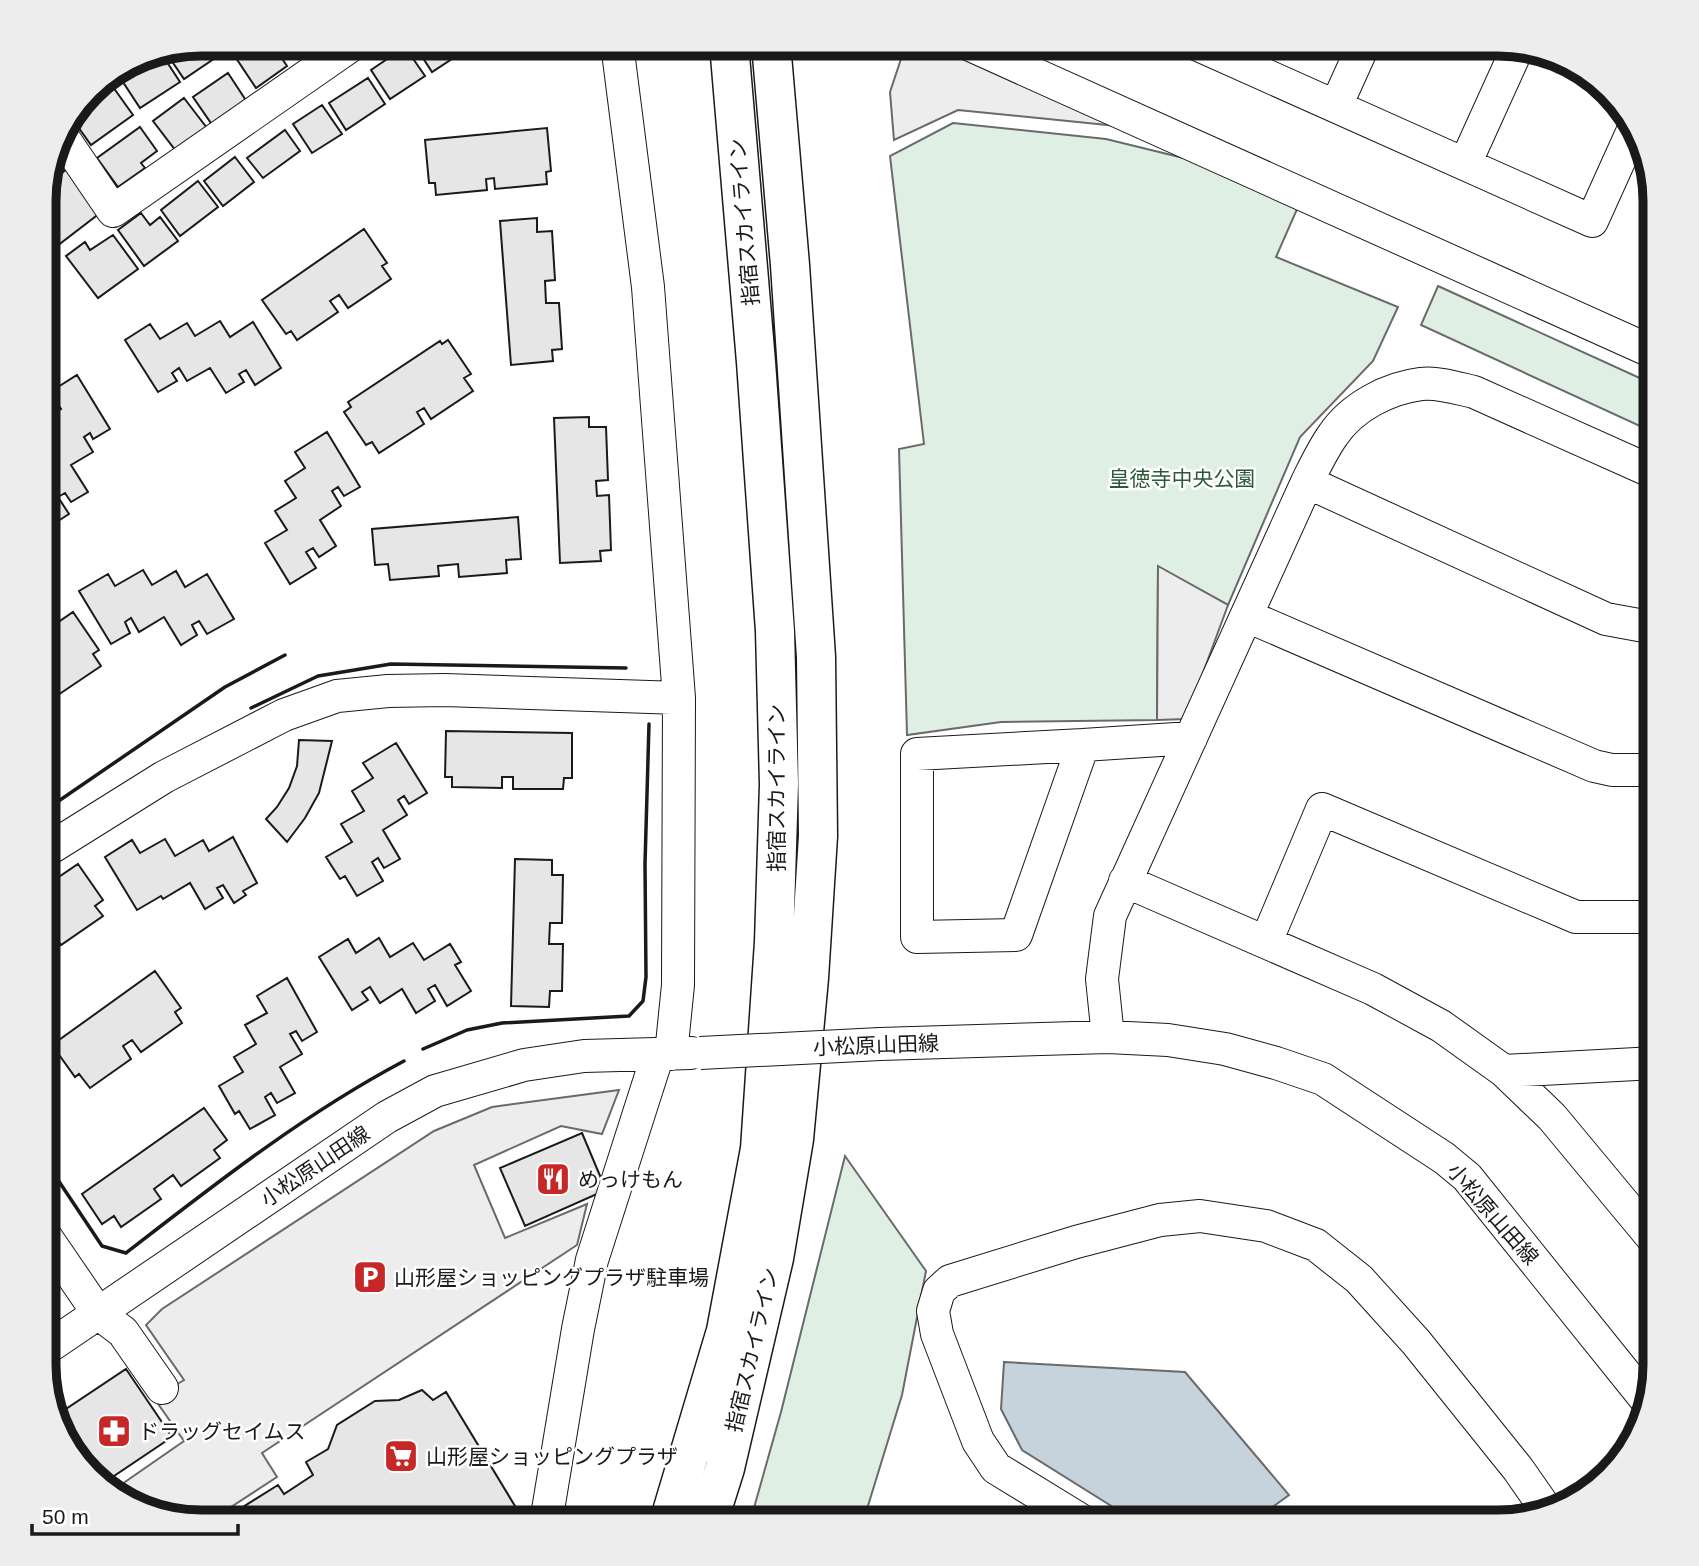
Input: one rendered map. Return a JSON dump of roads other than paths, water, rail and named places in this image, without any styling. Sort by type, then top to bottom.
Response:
[{"type":"main road","name":"指宿スカイライン","points":[[673,1510],[726,1331],[760,1149],[775,942],[779,784],[775,631],[730,56]]},
{"type":"main road","name":"指宿スカイライン","points":[[712,1510],[725,1468],[774,1258],[794,1139],[809,978],[818,836],[816,657],[790,265],[772,56]]},
{"type":"street","points":[[68,144],[113,211],[336,56]]},
{"type":"street","points":[[549,1510],[592,1260],[676,1053],[679,698],[648,287],[619,56]]},
{"type":"street","points":[[996,56],[1643,339]]},
{"type":"street","points":[[1225,56],[1592,221],[1629,139]]},
{"type":"street","points":[[1336,106],[1359,56]]},
{"type":"street","points":[[1465,164],[1514,57]]},
{"type":"street","points":[[1108,1037],[1102,979],[1110,916],[1307,482],[1334,433],[1362,405],[1395,391],[1422,384],[1451,386],[1474,392],[1643,468]]},
{"type":"street","points":[[1307,482],[1606,619],[1643,626]]},
{"type":"street","points":[[1247,616],[1594,766],[1612,770],[1643,770]]},
{"type":"street","points":[[56,844],[164,777],[285,715],[337,696],[388,691],[445,690],[679,698]]},
{"type":"street","points":[[1083,745],[1016,935],[917,937],[917,754],[1191,738]]},
{"type":"street","points":[[1266,942],[1322,809],[1576,917],[1643,917]]},
{"type":"street","points":[[1125,881],[1373,989],[1441,1026],[1504,1071],[1552,1117],[1643,1226]]},
{"type":"street","name":"小松原山田線","points":[[56,1342],[387,1117],[435,1091],[524,1065],[584,1056],[1108,1037],[1168,1040],[1225,1049],[1323,1079],[1444,1158],[1467,1177],[1640,1392]]},
{"type":"street","points":[[1504,1071],[1643,1064]]},
{"type":"street","points":[[1064,1510],[996,1468],[978,1441],[937,1334],[933,1311],[939,1292],[950,1281],[1076,1242],[1160,1220],[1200,1216],[1266,1226],[1304,1240],[1316,1245],[1359,1279],[1416,1342],[1518,1469],[1542,1503]]},
{"type":"street","points":[[56,1251],[99,1313],[122,1332],[162,1388]]},
{"type":"place","name":"めっけもん","points":[[553,1179]]},
{"type":"place","name":"山形屋ショッピングプラザ駐車場","points":[[370,1277]]},
{"type":"place","name":"ドラッグセイムス","points":[[114,1431]]},
{"type":"place","name":"山形屋ショッピングプラザ","points":[[401,1456]]},
{"type":"park label","name":"皇徳寺中央公園","points":[[1182,478]]}]
